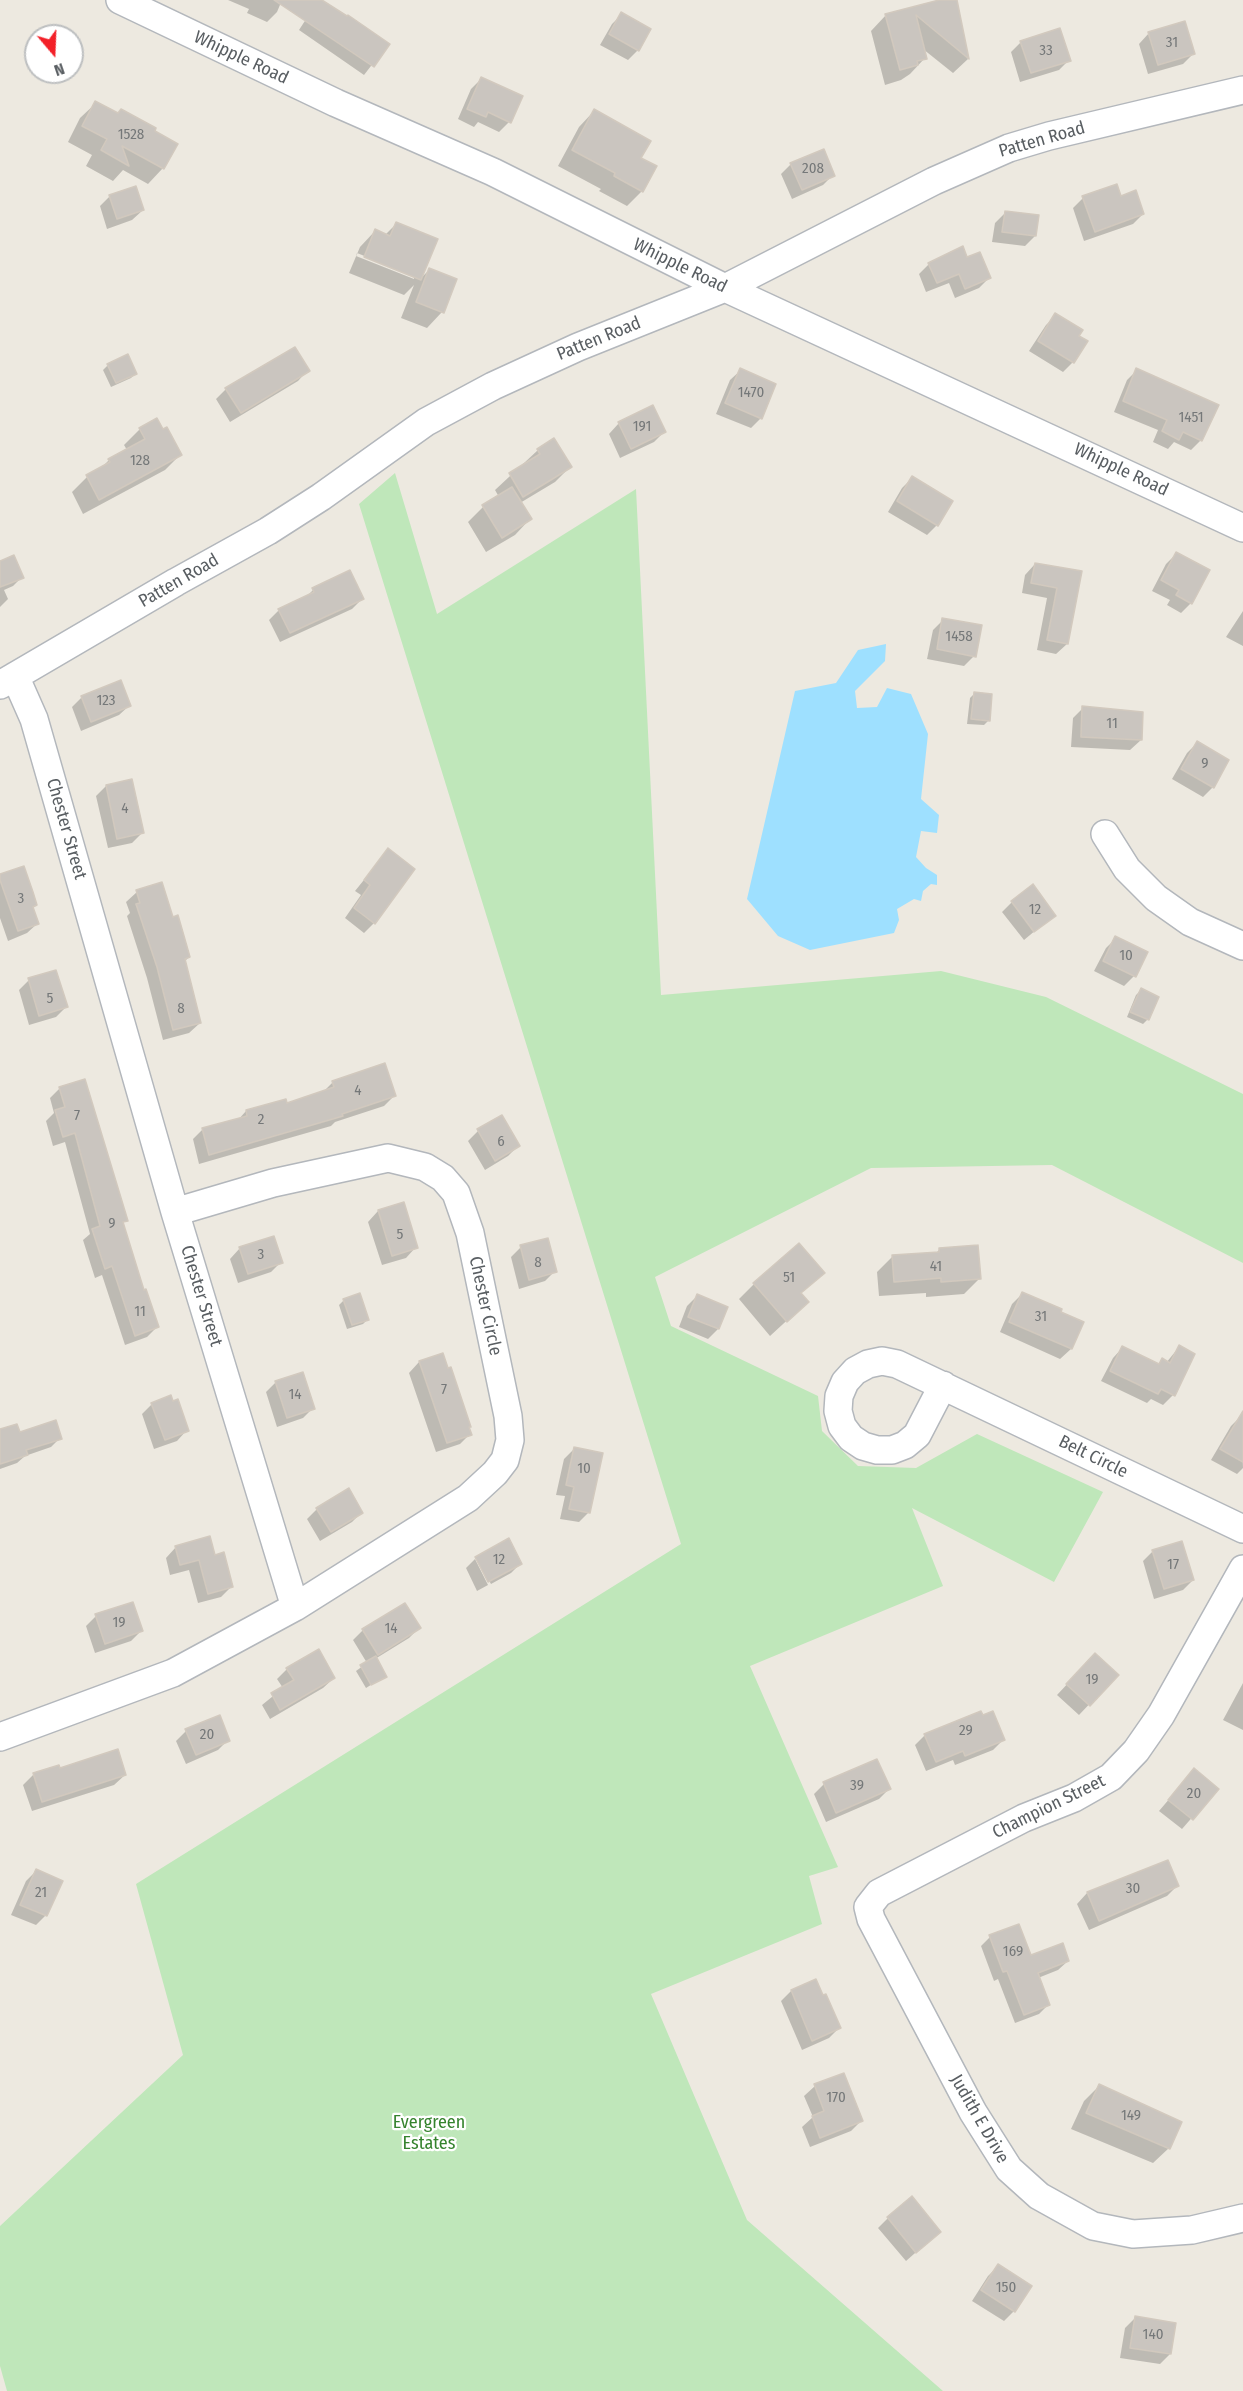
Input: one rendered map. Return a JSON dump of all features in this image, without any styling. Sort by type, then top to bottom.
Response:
[{"type":"street","name":"Whipple Road","points":[[120,0],[336,103],[493,172],[725,288],[1243,528]]},
{"type":"street","name":"Patten Road","points":[[7,681],[268,531],[321,497],[393,444],[458,404],[578,346],[725,288],[934,181],[1009,148],[1049,136],[1243,90]]},
{"type":"street","name":"Chester Street","points":[[7,681],[34,719],[175,1212],[294,1606]]},
{"type":"street","points":[[1105,834],[1127,869],[1156,898],[1190,922],[1243,946]]},
{"type":"street","name":"Chester Circle","points":[[175,1212],[273,1183],[388,1158],[425,1167],[443,1178],[456,1193],[470,1233],[508,1416],[510,1440],[505,1460],[495,1473],[468,1498],[294,1606]]},
{"type":"street","name":"Belt Circle","points":[[943,1385],[1243,1529]]},
{"type":"street","name":"Champion Street","points":[[868,1906],[879,1893],[1024,1818],[1074,1798],[1111,1777],[1136,1750],[1161,1715],[1243,1569]]},
{"type":"street","points":[[0,1737],[173,1673],[294,1606]]},
{"type":"street","name":"Judith E Drive","points":[[868,1906],[871,1919],[973,2112],[1009,2169],[1039,2196],[1094,2226],[1133,2234],[1192,2230],[1243,2218]]},
{"type":"green space","name":"Evergreen Estates","points":[[395,473],[437,614],[636,489],[661,995],[941,971],[1046,997],[1243,1094],[1243,1263],[1052,1165],[871,1168],[655,1277],[671,1326],[818,1396],[822,1431],[858,1466],[916,1468],[977,1434],[1103,1492],[1054,1582],[912,1508],[943,1586],[750,1666],[838,1867],[809,1876],[822,1924],[651,1994],[747,2220],[943,2391],[7,2391],[0,2366],[0,2226],[183,2055],[136,1884],[681,1544],[359,504]]},
{"type":"water","points":[[886,644],[885,661],[855,691],[857,708],[877,707],[887,688],[911,694],[928,734],[921,799],[939,815],[937,833],[921,831],[916,857],[926,868],[937,875],[937,885],[931,884],[923,891],[921,901],[914,899],[897,909],[899,920],[894,933],[810,950],[778,936],[747,899],[795,691],[836,683],[858,650]]},
{"type":"building","points":[[274,0],[322,0],[390,44],[374,67]]},
{"type":"building","points":[[939,0],[957,0],[969,59],[916,15],[927,59],[917,61],[918,65],[900,70],[885,14]]},
{"type":"building","points":[[621,12],[651,29],[639,51],[609,34]]},
{"type":"building","points":[[1185,21],[1195,54],[1158,65],[1148,32]]},
{"type":"building","points":[[1060,28],[1071,61],[1031,73],[1020,41]]},
{"type":"building","points":[[481,77],[523,96],[511,123],[488,112],[486,117],[467,109]]},
{"type":"building","points":[[95,101],[118,113],[121,109],[156,128],[155,131],[178,144],[164,169],[122,146],[129,166],[101,150],[107,139],[82,126]]},
{"type":"building","points":[[594,109],[651,141],[641,158],[657,166],[643,192],[614,176],[615,173],[572,150]]},
{"type":"building","points":[[824,149],[835,176],[802,190],[790,163]]},
{"type":"building","points":[[1117,184],[1121,196],[1136,190],[1144,214],[1095,232],[1082,196]]},
{"type":"building","points":[[136,186],[144,210],[117,219],[109,195]]},
{"type":"building","points":[[1005,211],[1039,215],[1036,236],[1002,232]]},
{"type":"building","points":[[396,222],[438,239],[421,280],[364,257],[375,229],[390,236]]},
{"type":"building","points":[[963,246],[967,257],[980,252],[991,278],[965,289],[959,274],[937,283],[928,263]]},
{"type":"building","points":[[429,268],[457,279],[444,313],[416,302]]},
{"type":"building","points":[[1055,313],[1083,330],[1079,336],[1088,341],[1074,363],[1038,341]]},
{"type":"building","points":[[295,347],[310,371],[241,413],[225,388]]},
{"type":"building","points":[[128,354],[137,374],[116,383],[107,364]]},
{"type":"building","points":[[740,368],[776,384],[762,419],[725,403]]},
{"type":"building","points":[[1136,368],[1219,405],[1202,441],[1183,432],[1179,440],[1162,431],[1167,420],[1123,401]]},
{"type":"building","points":[[653,405],[666,432],[631,449],[618,422]]},
{"type":"building","points":[[157,418],[163,429],[167,427],[182,455],[99,500],[86,475],[110,462],[108,459],[145,439],[139,428]]},
{"type":"building","points":[[554,438],[572,467],[523,497],[509,473],[540,454],[537,449]]},
{"type":"building","points":[[912,476],[953,501],[938,526],[897,501]]},
{"type":"building","points":[[512,487],[532,519],[502,538],[482,505]]},
{"type":"building","points":[[1176,552],[1210,570],[1192,604],[1176,595],[1179,590],[1161,580]]},
{"type":"building","points":[[14,555],[24,578],[0,587],[0,561]]},
{"type":"building","points":[[1035,563],[1082,571],[1068,644],[1047,640],[1057,588],[1031,583]]},
{"type":"building","points":[[350,570],[364,599],[290,633],[278,609],[314,592],[312,588]]},
{"type":"building","points":[[942,618],[982,625],[976,657],[937,649]]},
{"type":"building","points":[[121,680],[131,706],[91,722],[81,696]]},
{"type":"building","points":[[974,692],[992,694],[990,721],[971,719]]},
{"type":"building","points":[[1082,706],[1143,712],[1142,740],[1081,737]]},
{"type":"building","points":[[1197,741],[1229,760],[1214,788],[1181,769]]},
{"type":"building","points":[[132,779],[144,833],[117,839],[106,785]]},
{"type":"building","points":[[388,848],[415,869],[375,924],[354,908],[370,885],[364,880]]},
{"type":"building","points":[[24,866],[37,905],[33,907],[39,924],[18,931],[0,880],[0,874]]},
{"type":"building","points":[[162,882],[173,917],[178,915],[190,957],[185,959],[201,1023],[173,1030],[157,967],[136,904],[140,903],[136,890]]},
{"type":"building","points":[[1033,884],[1056,916],[1034,932],[1011,901]]},
{"type":"building","points":[[1115,936],[1148,952],[1136,977],[1103,961]]},
{"type":"building","points":[[56,970],[68,1007],[39,1016],[28,978]]},
{"type":"building","points":[[1141,988],[1159,997],[1149,1020],[1130,1012]]},
{"type":"building","points":[[385,1063],[396,1096],[342,1114],[343,1116],[209,1155],[202,1128],[247,1116],[246,1110],[286,1099],[287,1103],[334,1087],[332,1081]]},
{"type":"building","points":[[85,1079],[128,1221],[123,1222],[144,1290],[146,1289],[159,1327],[135,1336],[112,1266],[105,1269],[92,1229],[100,1226],[75,1133],[63,1137],[55,1110],[65,1107],[59,1087]]},
{"type":"building","points":[[502,1115],[520,1146],[495,1161],[477,1129]]},
{"type":"building","points":[[404,1202],[418,1248],[392,1256],[378,1210]]},
{"type":"building","points":[[274,1236],[283,1263],[248,1274],[239,1247]]},
{"type":"building","points":[[548,1238],[557,1272],[529,1280],[520,1245]]},
{"type":"building","points":[[799,1243],[825,1273],[801,1293],[809,1302],[787,1322],[753,1283]]},
{"type":"building","points":[[978,1245],[981,1279],[941,1282],[941,1278],[894,1282],[892,1255],[939,1252],[939,1248]]},
{"type":"building","points":[[1022,1292],[1062,1309],[1061,1312],[1084,1322],[1072,1349],[1009,1322]]},
{"type":"building","points":[[360,1293],[369,1320],[352,1325],[343,1299]]},
{"type":"building","points":[[697,1294],[728,1307],[719,1329],[688,1317]]},
{"type":"building","points":[[1179,1345],[1195,1354],[1175,1396],[1161,1389],[1158,1394],[1110,1371],[1122,1346],[1159,1364],[1162,1358],[1170,1363]]},
{"type":"building","points":[[443,1353],[448,1368],[451,1367],[472,1435],[447,1443],[419,1361]]},
{"type":"building","points":[[303,1372],[315,1409],[287,1418],[275,1381]]},
{"type":"building","points":[[171,1395],[173,1401],[178,1399],[189,1431],[165,1440],[151,1403]]},
{"type":"building","points":[[1243,1411],[1243,1462],[1220,1449]]},
{"type":"building","points":[[56,1420],[62,1439],[26,1450],[28,1455],[0,1464],[0,1429],[17,1424],[20,1432]]},
{"type":"building","points":[[574,1447],[603,1453],[590,1513],[569,1509],[574,1487],[566,1485]]},
{"type":"building","points":[[349,1488],[363,1513],[331,1532],[316,1508]]},
{"type":"building","points":[[210,1536],[215,1555],[224,1552],[233,1587],[208,1594],[199,1560],[180,1565],[175,1546]]},
{"type":"building","points":[[509,1538],[522,1564],[488,1582],[475,1557]]},
{"type":"building","points":[[1182,1541],[1194,1580],[1164,1589],[1152,1550]]},
{"type":"building","points":[[133,1602],[143,1631],[105,1644],[95,1614]]},
{"type":"building","points":[[405,1603],[421,1628],[378,1655],[362,1629]]},
{"type":"building","points":[[319,1649],[335,1678],[280,1710],[271,1693],[294,1680],[286,1668]]},
{"type":"building","points":[[1095,1653],[1119,1675],[1090,1706],[1066,1684]]},
{"type":"building","points":[[376,1656],[387,1677],[371,1685],[360,1665]]},
{"type":"building","points":[[981,1711],[983,1715],[993,1711],[1005,1740],[965,1756],[963,1751],[936,1762],[924,1734]]},
{"type":"building","points":[[220,1715],[230,1741],[196,1755],[185,1729]]},
{"type":"building","points":[[118,1749],[126,1775],[42,1802],[33,1773],[59,1765],[60,1768]]},
{"type":"building","points":[[877,1759],[891,1789],[836,1813],[823,1782]]},
{"type":"building","points":[[1194,1768],[1219,1789],[1193,1820],[1168,1800]]},
{"type":"building","points":[[1168,1860],[1179,1886],[1099,1921],[1087,1892]]},
{"type":"building","points":[[36,1869],[63,1881],[47,1916],[20,1905]]},
{"type":"building","points":[[1019,1924],[1031,1955],[1063,1943],[1069,1961],[1038,1973],[1050,2005],[1024,2015],[1007,1971],[1003,1972],[989,1935]]},
{"type":"building","points":[[816,1979],[823,1995],[826,1994],[841,2028],[812,2041],[791,1990]]},
{"type":"building","points":[[844,2073],[863,2121],[820,2138],[812,2116],[824,2111],[814,2084]]},
{"type":"building","points":[[1099,2084],[1182,2122],[1170,2149],[1086,2113]]},
{"type":"building","points":[[912,2196],[941,2232],[916,2253],[887,2217]]},
{"type":"building","points":[[998,2264],[1032,2286],[1015,2312],[981,2290]]},
{"type":"building","points":[[1135,2316],[1176,2323],[1171,2354],[1130,2348]]}]
